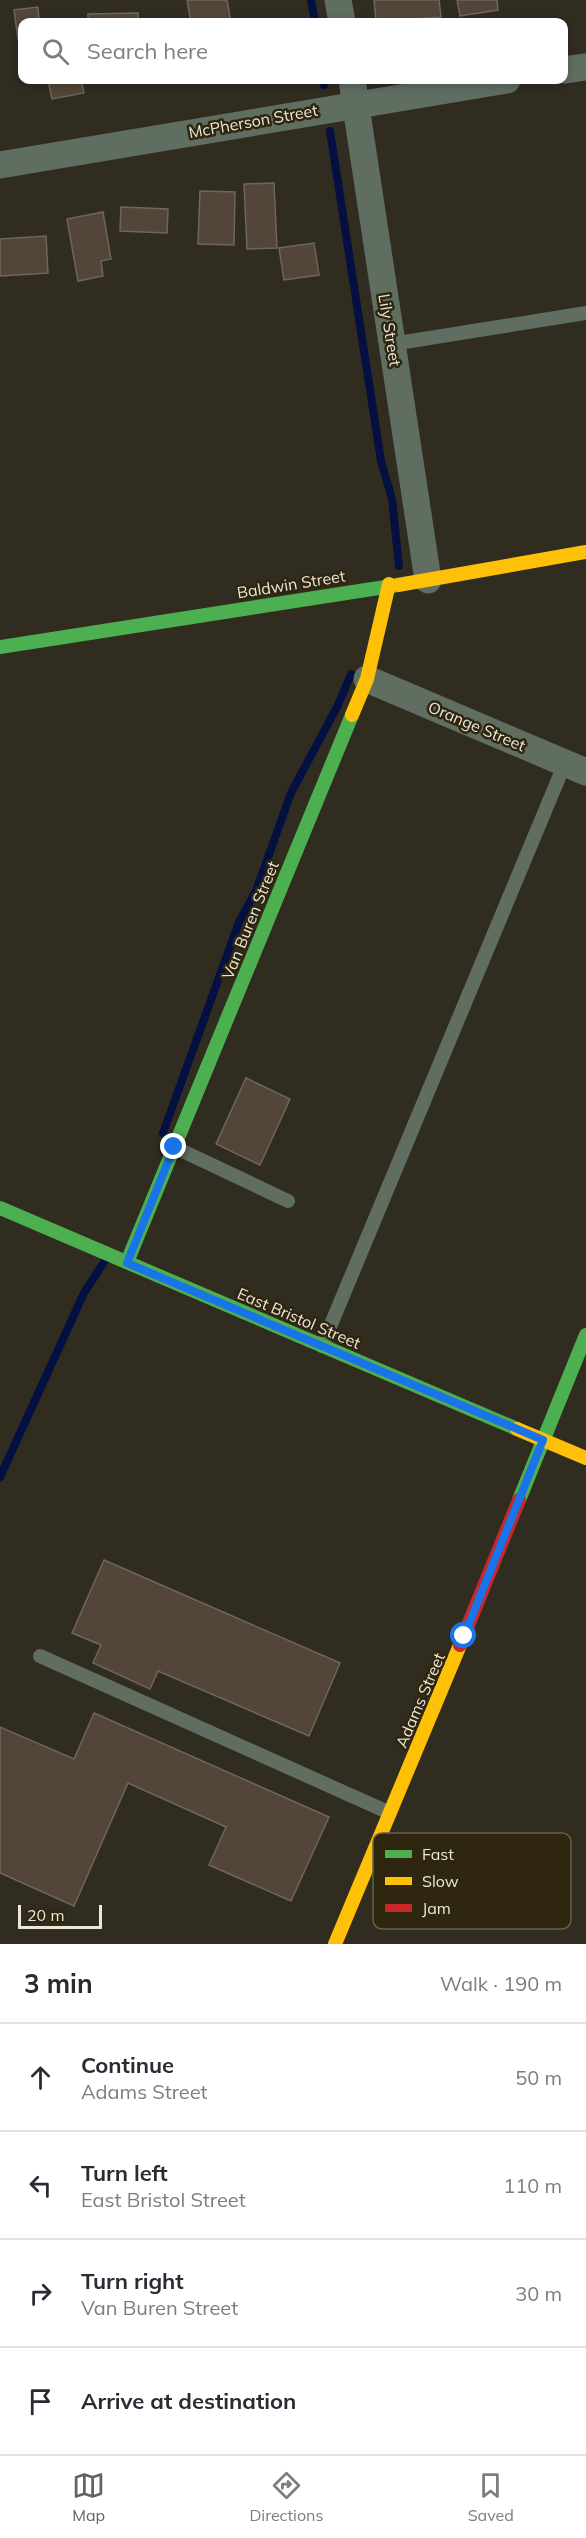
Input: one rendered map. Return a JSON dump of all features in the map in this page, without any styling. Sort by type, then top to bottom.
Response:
[{"type":"street","points":[[338,0],[341,18]]},
{"type":"street","points":[[568,69],[586,67]]},
{"type":"street","name":"McPherson Street","points":[[0,165],[354,91],[451,84]]},
{"type":"street","name":"Lily Street","points":[[354,91],[428,580]]},
{"type":"street","name":"Baldwin Street","points":[[0,647],[428,580],[586,552]]},
{"type":"street","name":"Van Buren Street","points":[[127,1263],[367,679],[389,585]]},
{"type":"street","name":"Orange Street","points":[[367,679],[576,768]]},
{"type":"street","name":"East Bristol Street","points":[[0,1208],[586,1458]]},
{"type":"street","name":"Adams Street","points":[[382,1833],[586,1335]]},
{"type":"street","name":"Adams Street","points":[[335,1944],[373,1853]]},
{"type":"lane","points":[[392,344],[586,313]]},
{"type":"lane","points":[[322,1346],[576,768]]},
{"type":"lane","points":[[174,1147],[288,1201]]},
{"type":"lane","points":[[40,1656],[390,1813]]},
{"type":"building","points":[[187,0],[227,0],[230,18],[190,18]]},
{"type":"building","points":[[374,0],[439,0],[441,17],[376,18]]},
{"type":"building","points":[[457,0],[497,0],[498,10],[460,16]]},
{"type":"building","points":[[38,7],[39,18],[18,18],[18,39],[14,10]]},
{"type":"building","points":[[138,13],[138,18],[88,18],[88,14]]},
{"type":"building","points":[[49,84],[82,84],[84,93],[52,99]]},
{"type":"building","points":[[274,183],[277,248],[247,249],[244,184]]},
{"type":"building","points":[[200,191],[235,192],[234,245],[198,244]]},
{"type":"building","points":[[121,207],[168,209],[167,233],[120,231]]},
{"type":"building","points":[[103,212],[111,259],[101,261],[103,276],[78,281],[67,219]]},
{"type":"building","points":[[46,236],[48,273],[0,276],[0,239]]},
{"type":"building","points":[[314,243],[319,275],[284,280],[279,248]]},
{"type":"building","points":[[246,1078],[290,1099],[260,1165],[216,1144]]},
{"type":"building","points":[[104,1560],[340,1663],[309,1736],[158,1671],[150,1689],[93,1663],[101,1645],[72,1633]]},
{"type":"building","points":[[94,1713],[329,1817],[291,1901],[209,1865],[226,1827],[128,1783],[74,1906],[0,1873],[0,1727],[74,1759]]},
{"type":"waterway","points":[[311,0],[314,18]]},
{"type":"waterway","points":[[330,131],[381,461],[392,499],[399,566]]},
{"type":"waterway","points":[[163,1133],[239,922],[256,891],[291,793],[338,705],[351,674]]},
{"type":"waterway","points":[[0,1477],[84,1293],[106,1259]]},
{"type":"traffic: fast","points":[[0,647],[398,585]]},
{"type":"traffic: fast","points":[[127,1262],[352,715]]},
{"type":"traffic: fast","points":[[0,1208],[517,1429]]},
{"type":"traffic: fast","points":[[519,1500],[586,1335]]},
{"type":"traffic: slow","points":[[398,585],[586,552]]},
{"type":"traffic: slow","points":[[352,715],[367,679],[389,584]]},
{"type":"traffic: slow","points":[[517,1429],[586,1458]]},
{"type":"traffic: slow","points":[[381,1833],[460,1645]]},
{"type":"traffic: slow","points":[[335,1944],[373,1853]]},
{"type":"traffic: jam","points":[[460,1645],[519,1500]]},
{"type":"route","points":[[174,1147],[127,1263],[543,1440],[464,1636]]}]
